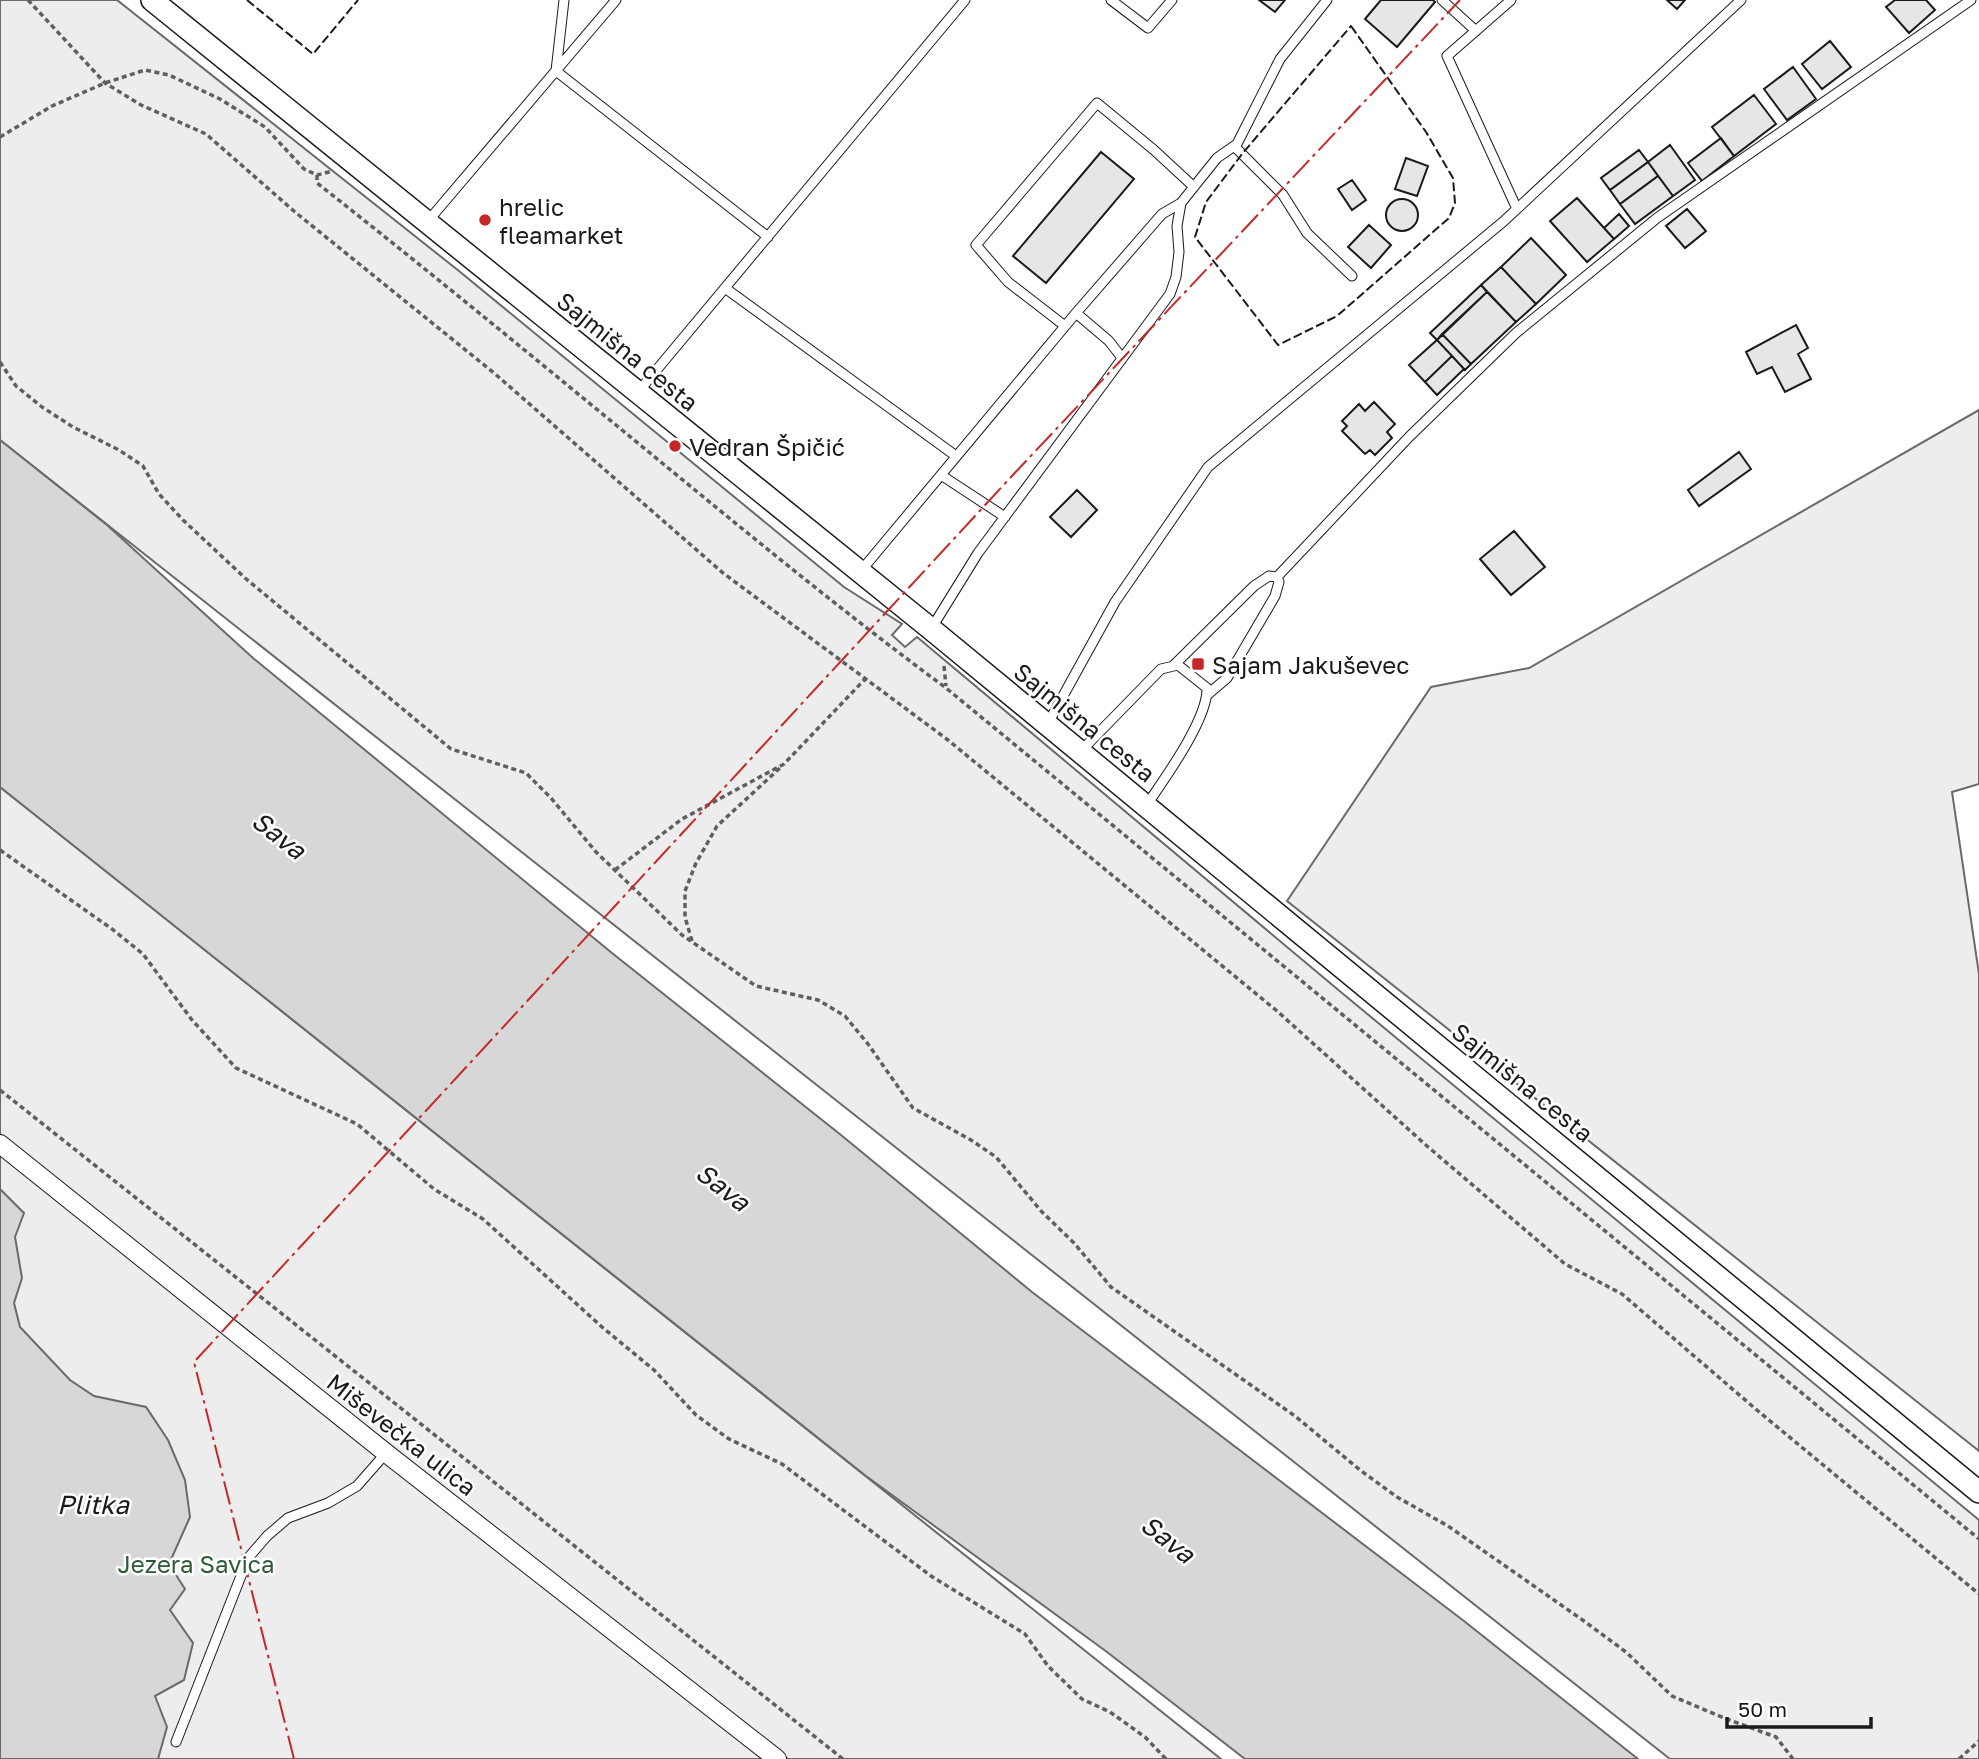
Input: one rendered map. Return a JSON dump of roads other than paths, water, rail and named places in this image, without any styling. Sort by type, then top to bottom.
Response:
[{"type":"street","name":"Sajmišna cesta","points":[[152,0],[931,629],[1979,1492]]},
{"type":"street","name":"Miševečka ulica","points":[[0,1144],[386,1453],[777,1759]]},
{"type":"lane","points":[[556,71],[564,0]]},
{"type":"lane","points":[[427,223],[616,0]]},
{"type":"lane","points":[[638,393],[965,0]]},
{"type":"lane","points":[[1111,0],[1148,28],[1172,0]]},
{"type":"lane","points":[[860,572],[1162,214],[1181,203],[1217,158],[1234,145],[1247,126],[1280,59],[1327,0]]},
{"type":"lane","points":[[1441,0],[1476,31]]},
{"type":"lane","points":[[1511,0],[1447,56],[1517,209]]},
{"type":"lane","points":[[1047,725],[1115,602],[1208,467],[1517,209],[1741,0]]},
{"type":"lane","points":[[1277,577],[1409,437],[1516,333],[1657,218],[1972,0]]},
{"type":"lane","points":[[556,71],[768,237]]},
{"type":"lane","points":[[1065,326],[1008,282],[976,245],[1097,103],[1194,187]]},
{"type":"lane","points":[[1234,145],[1283,195],[1307,233],[1352,276]]},
{"type":"lane","points":[[931,629],[978,553],[1170,294],[1176,277],[1179,252],[1177,226],[1181,203]]},
{"type":"lane","points":[[725,288],[957,456]]},
{"type":"lane","points":[[1076,313],[1109,341],[1122,358]]},
{"type":"lane","points":[[940,475],[1005,517]]},
{"type":"lane","points":[[1172,667],[1254,586],[1269,576],[1277,577]]},
{"type":"lane","points":[[1207,695],[1227,678],[1275,596],[1279,582],[1277,577]]},
{"type":"lane","points":[[1080,752],[1161,669],[1178,666],[1207,688],[1207,701],[1176,761],[1146,806]]},
{"type":"lane","points":[[176,1742],[248,1558],[267,1536],[288,1518],[328,1503],[357,1486],[386,1453]]},
{"type":"water","name":"Sava","points":[[0,440],[107,525],[253,658],[612,953],[841,1135],[1032,1292],[1464,1621],[1638,1759],[1245,1759],[1107,1652],[866,1476],[0,787]]},
{"type":"water","name":"Plitka","points":[[0,1189],[24,1213],[15,1237],[22,1278],[14,1303],[20,1327],[70,1380],[94,1396],[146,1407],[168,1440],[185,1480],[190,1517],[169,1564],[185,1589],[170,1610],[193,1643],[184,1680],[155,1696],[167,1727],[158,1759],[0,1759]]},
{"type":"place","name":"hrelic fleamarket","points":[[485,220]]},
{"type":"place","name":"Vedran Špičić","points":[[675,446]]},
{"type":"place","name":"Sajam Jakuševec","points":[[1198,664]]},
{"type":"park label","name":"Jezera Savica","points":[[196,1563]]}]
